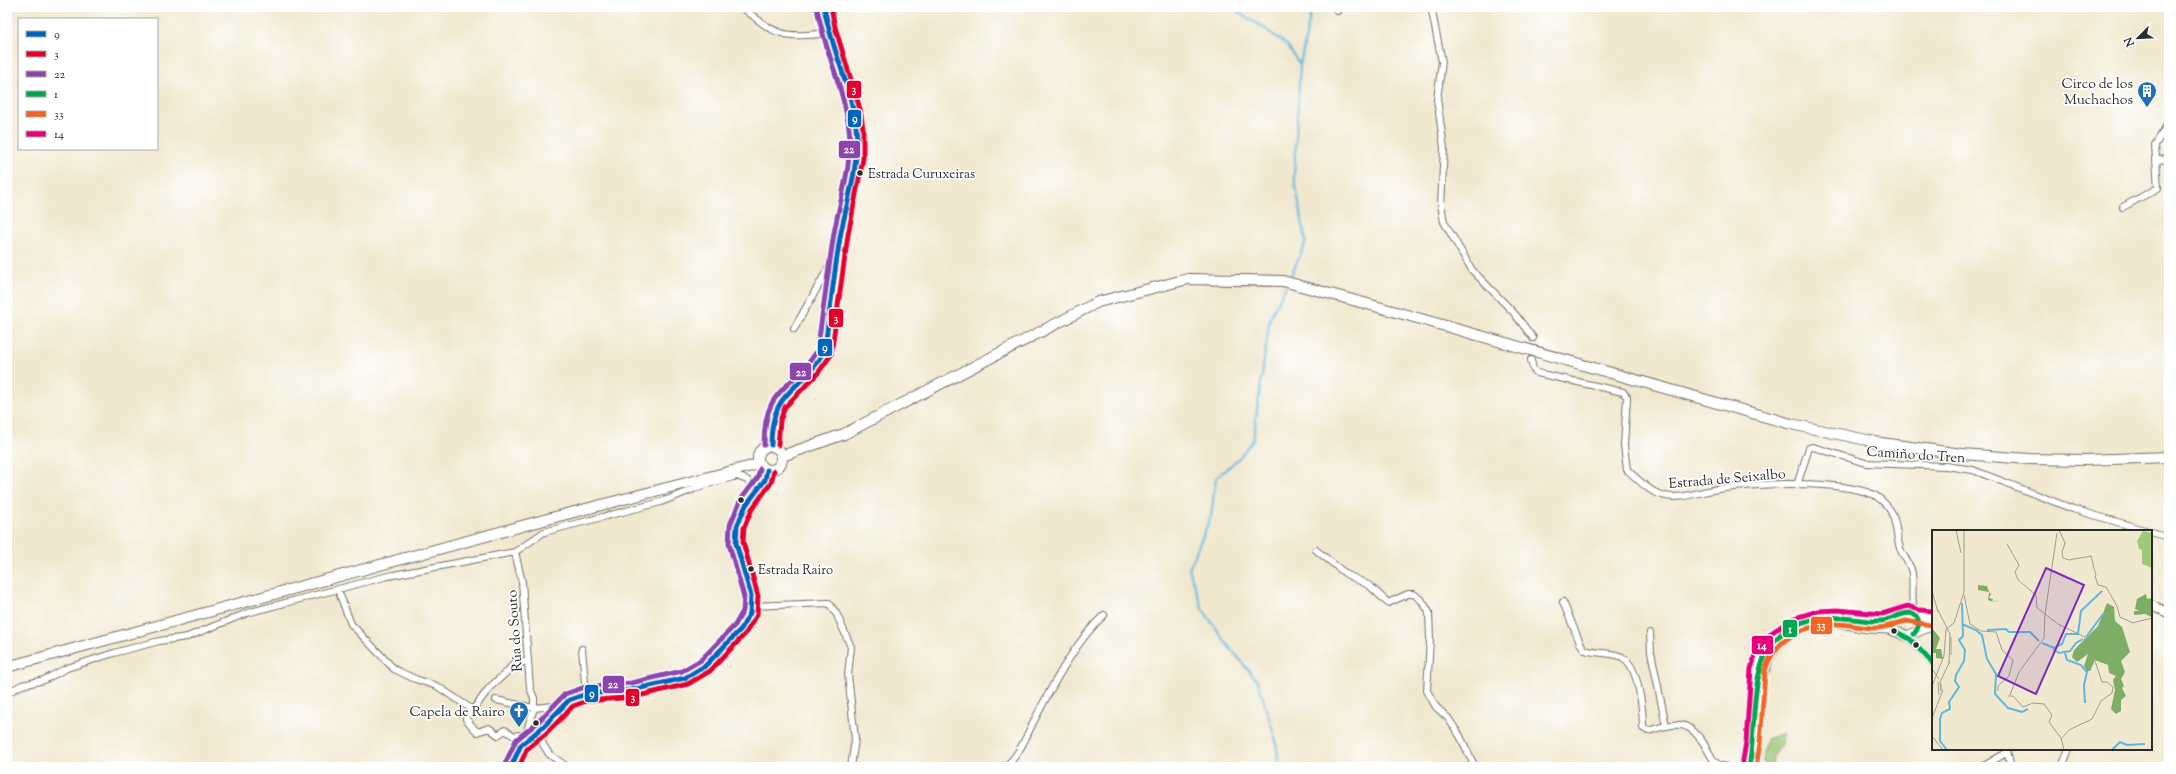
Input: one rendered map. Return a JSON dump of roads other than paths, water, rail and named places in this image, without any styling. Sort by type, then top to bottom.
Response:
[{"type":"main road","points":[[782,456],[844,434],[1098,302],[1188,279],[1283,281],[1791,424],[1881,443],[1962,454],[2029,459],[2085,460],[2169,457]]},
{"type":"main road","points":[[7,667],[555,517],[763,467],[776,468],[782,461],[782,456],[778,449],[771,446],[762,448],[759,451],[758,455],[763,467]]},
{"type":"street","points":[[742,7],[766,27],[783,35],[829,33]]},
{"type":"street","points":[[771,446],[772,426],[775,411],[792,389],[818,365],[824,352],[841,234],[854,173],[856,129],[853,110],[829,33],[824,7]]},
{"type":"street","points":[[1431,7],[1442,62],[1437,99],[1438,122],[1444,148],[1442,205],[1444,222],[1472,270],[1514,313],[1533,338]]},
{"type":"street","points":[[2123,207],[2158,188],[2155,145],[2169,122]]},
{"type":"street","points":[[2157,160],[2169,159]]},
{"type":"street","points":[[794,329],[829,267],[838,260]]},
{"type":"street","name":"Estrada de Seixalbo","points":[[1530,360],[1533,369],[1537,373],[1623,392],[1627,397],[1624,445],[1627,470],[1650,489],[1662,495],[1682,496],[1718,489],[1758,485],[1831,487],[1874,494],[1891,511],[1900,550],[1912,572],[1911,604]]},
{"type":"street","name":"Camiño do Tren","points":[[1797,485],[1806,453],[1809,448],[1813,447],[1866,464],[1946,466],[1973,470],[2073,509],[2146,530]]},
{"type":"street","points":[[528,661],[512,664],[507,672],[490,687],[473,710],[466,716],[466,719],[477,732],[490,728],[498,735],[505,730],[514,736],[525,738],[536,733],[569,700],[586,694],[632,690],[692,674],[705,666],[741,629],[747,620],[751,606],[750,588],[736,543],[737,532],[743,510],[765,480],[763,467]]},
{"type":"street","points":[[7,693],[22,685],[44,680],[67,668],[159,641],[187,637],[247,613],[388,576],[515,552],[544,532],[661,502],[704,485],[737,476],[747,480],[757,491]]},
{"type":"street","name":"Camiño do Tren","points":[[2152,532],[2169,537]]},
{"type":"street","points":[[1316,550],[1346,574],[1370,586],[1388,603],[1408,594],[1414,594],[1422,601],[1429,612],[1430,639],[1427,691],[1436,707],[1448,718],[1460,736],[1475,767]]},
{"type":"street","name":"Rúa do Souto","points":[[515,552],[522,582],[528,661],[534,708]]},
{"type":"street","points":[[338,590],[351,624],[394,669],[414,679],[437,686],[473,710]]},
{"type":"street","points":[[1563,602],[1580,643],[1585,650],[1623,657],[1630,666],[1642,703],[1643,728],[1648,731],[1666,726],[1683,725],[1694,730],[1708,750],[1710,759],[1717,765],[1726,767]]},
{"type":"street","points":[[751,606],[829,603],[837,615],[851,647],[848,676],[855,739],[851,767]]},
{"type":"street","points":[[1911,635],[1920,623],[1911,604],[1897,624],[1911,635],[1932,663]]},
{"type":"street","points":[[2152,605],[2169,613]]},
{"type":"street","points":[[2152,612],[2169,619]]},
{"type":"street","points":[[1005,767],[1021,747],[1044,702],[1080,644],[1095,623],[1104,615]]},
{"type":"street","points":[[1749,767],[1759,668],[1765,651],[1774,640],[1791,627],[1819,618],[1843,617],[1884,621],[1902,615],[1932,618]]},
{"type":"street","points":[[1755,767],[1764,669],[1772,652],[1784,638],[1803,626],[1823,622],[1911,635],[1932,625]]},
{"type":"street","points":[[1650,633],[1651,652],[1666,726]]},
{"type":"street","points":[[582,649],[586,694]]},
{"type":"street","points":[[496,700],[534,708],[564,705]]},
{"type":"street","points":[[511,767],[525,738],[534,708]]},
{"type":"street","points":[[536,733],[550,754],[567,767]]},
{"type":"street","points":[[2062,767],[2069,750]]},
{"type":"street","points":[[1982,767],[2007,751],[2011,767]]},
{"type":"waterway","points":[[1229,7],[1261,26],[1287,45],[1300,65],[1294,176],[1306,242],[1289,280]]},
{"type":"waterway","points":[[1300,65],[1312,7]]},
{"type":"waterway","points":[[1279,767],[1276,741],[1258,682],[1226,643],[1202,608],[1189,569],[1211,516],[1216,478],[1239,458],[1253,440],[1270,317],[1286,286]]},
{"type":"tunnel","points":[[1531,360],[1533,338]]},
{"type":"place","name":"Circo de los Muchachos","points":[[2147,108]]},
{"type":"place","name":"Estrada Curuxeiras","points":[[860,173]]},
{"type":"place","name":"Estrada Rairo","points":[[751,569]]},
{"type":"place","name":"Capela de Rairo","points":[[519,728]]}]
